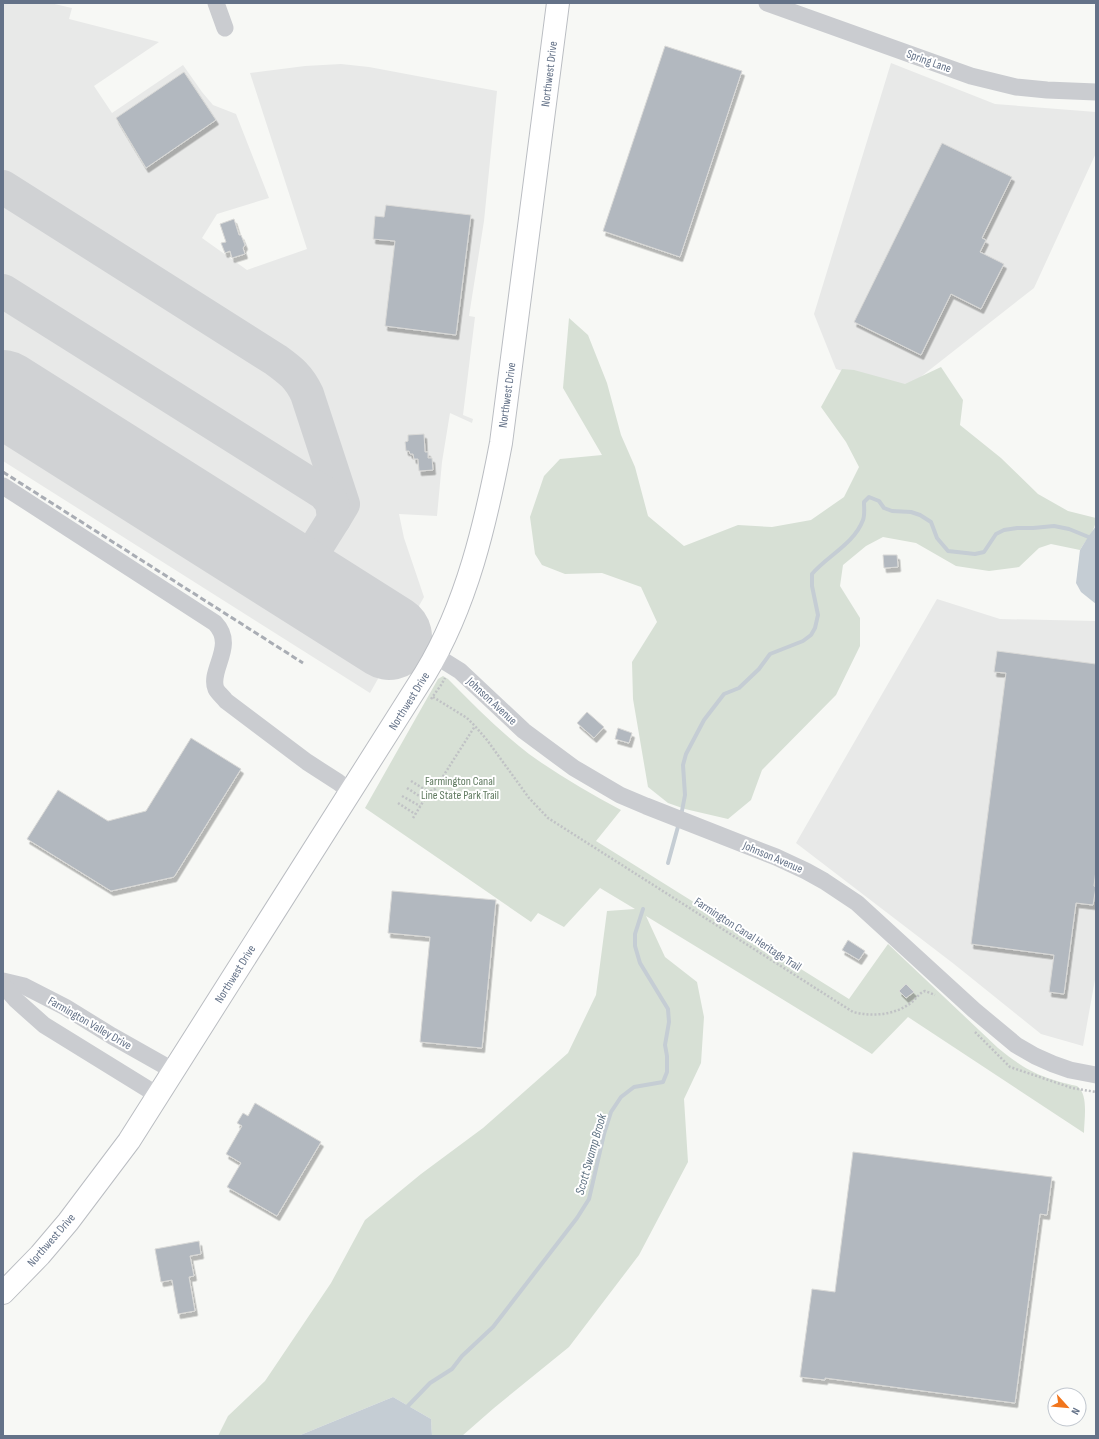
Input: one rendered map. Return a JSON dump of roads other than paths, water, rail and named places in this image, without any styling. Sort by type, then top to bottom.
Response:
[{"type":"main road","name":"Northwest Drive","points":[[3,1293],[40,1255],[68,1222],[129,1141],[159,1096],[436,656],[456,612],[479,541],[499,451],[558,3]]},
{"type":"street","points":[[216,3],[225,28]]},
{"type":"street","name":"Spring Lane","points":[[767,3],[971,76],[998,84],[1047,90],[1096,92]]},
{"type":"street","points":[[3,486],[215,623],[220,629],[223,639],[222,651],[215,681],[216,689],[226,701],[265,732],[351,792]]},
{"type":"street","name":"Johnson Avenue","points":[[436,656],[460,671],[524,731],[544,748],[574,768],[620,795],[776,857],[824,881],[857,903],[974,1010],[1016,1044],[1035,1056],[1053,1064],[1070,1070],[1096,1075]]},
{"type":"street","name":"Farmington Valley Drive","points":[[3,981],[24,986],[65,1007],[174,1072]]},
{"type":"street","name":"Farmington Valley Drive","points":[[3,986],[44,1025],[159,1096]]},
{"type":"waterway","name":"Scott Swamp Brook","points":[[681,816],[685,795],[683,765],[686,754],[704,720],[724,694],[739,688],[759,669],[770,654],[803,641],[811,635],[815,628],[818,615],[812,586],[812,574],[818,567],[847,543],[859,528],[863,520],[864,502],[869,497],[879,501],[884,508],[892,511],[911,512],[920,515],[931,522],[937,538],[948,551],[975,554],[984,552],[996,534],[1004,530],[1017,528],[1054,526],[1069,529],[1096,540]]},
{"type":"waterway","name":"Scott Swamp Brook","points":[[668,863],[679,823]]},
{"type":"waterway","name":"Scott Swamp Brook","points":[[406,1408],[430,1383],[452,1369],[462,1356],[493,1327],[577,1218],[589,1199],[604,1134],[611,1112],[621,1097],[634,1087],[663,1082],[667,1072],[665,1045],[669,1022],[668,1009],[640,963],[635,946],[635,934],[643,909]]},
{"type":"railway","points":[[3,472],[303,663]]},
{"type":"park label","name":"Farmington Canal Line State Park Trail","points":[[460,788]]}]
